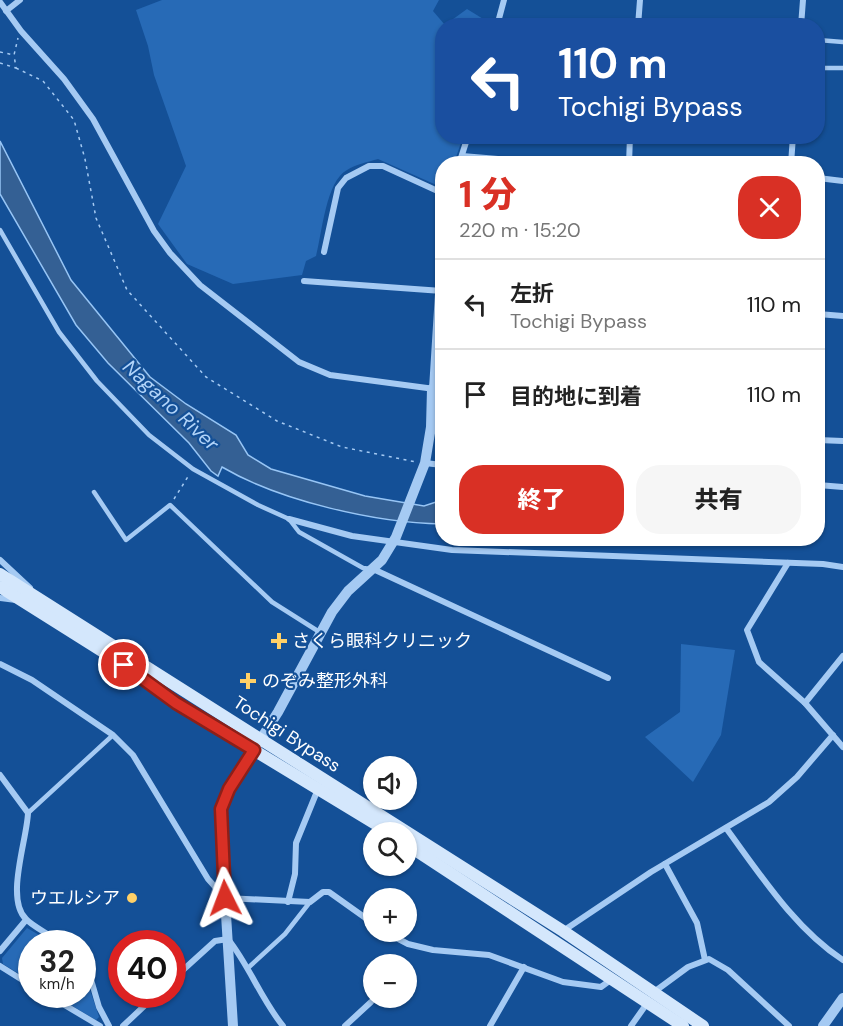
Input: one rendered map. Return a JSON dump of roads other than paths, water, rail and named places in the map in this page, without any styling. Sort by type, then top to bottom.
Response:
[{"type":"main road","name":"Tochigi Bypass","points":[[0,574],[562,931],[651,997],[683,1026]]},
{"type":"main road","name":"Tochigi Bypass","points":[[0,587],[124,665],[176,703],[373,822]]},
{"type":"main road","name":"Tochigi Bypass","points":[[417,851],[613,978],[703,1026]]},
{"type":"street","points":[[6,11],[20,0]]},
{"type":"street","points":[[499,18],[504,0]]},
{"type":"street","points":[[639,18],[640,0]]},
{"type":"street","points":[[802,18],[803,0]]},
{"type":"street","points":[[0,2],[88,112],[154,231],[170,253],[200,285],[299,362],[330,375],[435,389]]},
{"type":"street","points":[[462,156],[466,144]]},
{"type":"street","points":[[324,252],[338,188],[346,178],[369,166],[384,166],[435,190]]},
{"type":"street","points":[[825,179],[843,181]]},
{"type":"street","points":[[304,281],[435,291]]},
{"type":"street","points":[[825,314],[843,315]]},
{"type":"street","points":[[230,1024],[221,809],[229,789],[262,740],[344,596],[373,569],[395,540],[424,467],[435,402]]},
{"type":"street","points":[[825,440],[843,441]]},
{"type":"street","points":[[424,467],[435,466]]},
{"type":"street","points":[[825,485],[843,486]]},
{"type":"street","points":[[289,519],[352,536],[435,545]]},
{"type":"street","points":[[445,546],[504,553],[843,567]]},
{"type":"street","points":[[0,560],[44,602]]},
{"type":"street","points":[[788,563],[747,630],[759,662],[805,703],[843,747]]},
{"type":"street","points":[[373,569],[608,678]]},
{"type":"street","points":[[0,598],[23,601]]},
{"type":"street","points":[[805,703],[843,656]]},
{"type":"street","points":[[0,664],[32,680],[113,735],[133,755],[208,879],[225,898],[310,902],[323,892],[329,892],[363,916]]},
{"type":"street","points":[[562,931],[665,864],[769,802],[783,790],[833,735]]},
{"type":"street","points":[[0,775],[28,813],[17,904],[26,920],[45,930]]},
{"type":"street","points":[[288,902],[295,874],[296,843],[318,788]]},
{"type":"street","points":[[726,828],[797,918],[843,960]]},
{"type":"street","points":[[665,864],[697,923],[705,960]]},
{"type":"street","points":[[0,951],[26,920]]},
{"type":"street","points":[[228,939],[249,967],[269,1009],[283,1026]]},
{"type":"street","points":[[186,967],[215,941],[228,939]]},
{"type":"street","points":[[404,942],[433,950],[489,955],[563,982],[601,987],[613,978]]},
{"type":"street","points":[[631,1026],[651,997],[688,967],[709,959],[728,970],[789,1026]]},
{"type":"street","points":[[0,966],[18,977]]},
{"type":"street","points":[[490,1026],[524,968]]},
{"type":"street","points":[[96,997],[109,1026]]},
{"type":"street","points":[[823,1026],[843,998]]},
{"type":"street","points":[[70,1008],[100,1026]]},
{"type":"street","points":[[123,1026],[142,1008]]},
{"type":"street","points":[[345,1026],[364,1008]]},
{"type":"lane","points":[[825,41],[843,42]]},
{"type":"lane","points":[[825,68],[843,69]]},
{"type":"lane","points":[[0,230],[59,332],[81,362],[149,435],[193,470],[289,519],[299,532],[312,540],[363,568],[373,569]]},
{"type":"lane","points":[[94,492],[126,540],[170,504],[272,602],[321,633]]},
{"type":"lane","points":[[28,813],[113,735]]},
{"type":"lane","points":[[249,967],[285,934],[310,902]]},
{"type":"water","name":"Nagano River","points":[[0,141],[71,280],[150,377],[186,404],[236,435],[248,455],[271,469],[365,496],[424,506],[435,502],[435,524],[388,519],[329,508],[272,490],[222,467],[218,476],[211,471],[189,443],[108,363],[76,325],[0,194]]},
{"type":"place","name":"さくら眼科クリニック","points":[[279,641]]},
{"type":"place","name":"のぞみ整形外科","points":[[248,681]]},
{"type":"place","name":"ウエルシア","points":[[132,898]]}]
